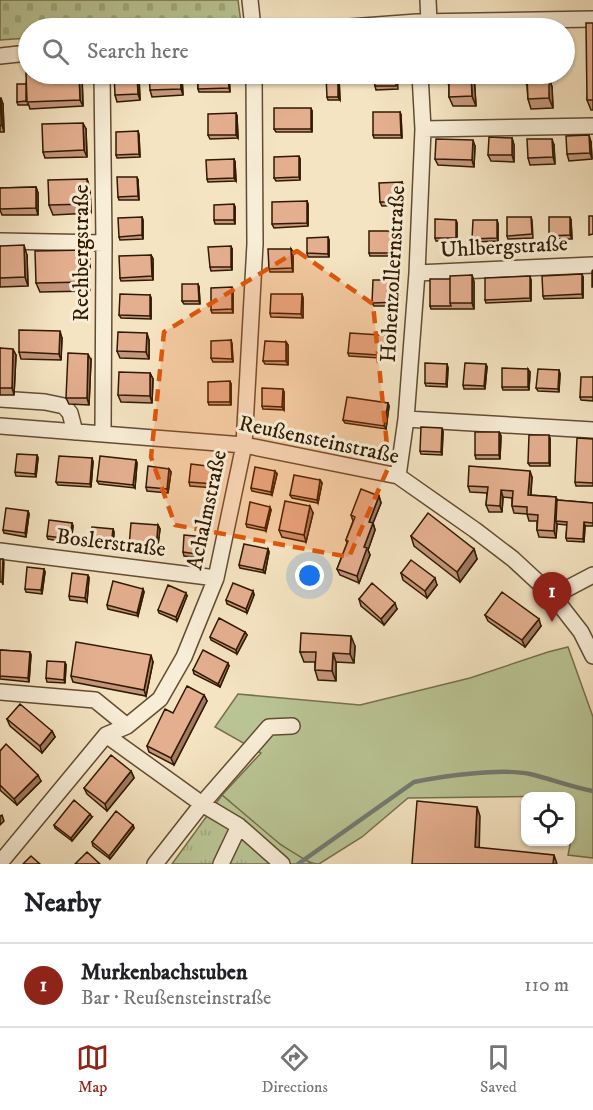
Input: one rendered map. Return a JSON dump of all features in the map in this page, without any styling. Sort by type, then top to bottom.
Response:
[{"type":"street","points":[[250,0],[252,18]]},
{"type":"street","points":[[423,18],[428,0]]},
{"type":"street","points":[[575,20],[593,19]]},
{"type":"street","points":[[0,56],[18,54]]},
{"type":"street","name":"Rechbergstraße","points":[[102,84],[103,433]]},
{"type":"street","name":"Achalmstraße","points":[[0,863],[106,735],[127,726],[160,699],[184,657],[216,578],[244,445],[255,244],[254,84]]},
{"type":"street","name":"Hohenzollernstraße","points":[[398,476],[406,419],[417,273],[423,129],[421,84]]},
{"type":"street","points":[[423,129],[593,126]]},
{"type":"street","points":[[0,241],[104,243]]},
{"type":"street","name":"Uhlbergstraße","points":[[417,273],[593,265]]},
{"type":"street","points":[[0,399],[45,402],[64,406],[70,413],[75,432]]},
{"type":"street","points":[[406,419],[593,430]]},
{"type":"street","name":"Reußensteinstraße","points":[[0,426],[244,445],[398,476],[490,542],[553,596],[581,632],[593,656]]},
{"type":"street","name":"Boslerstraße","points":[[0,551],[216,578]]},
{"type":"street","points":[[553,596],[593,575]]},
{"type":"street","points":[[0,692],[95,700],[127,726]]},
{"type":"street","points":[[155,864],[202,804],[269,727],[292,726]]},
{"type":"street","points":[[106,735],[202,804],[239,826],[269,859],[282,864]]},
{"type":"street","points":[[221,864],[239,826]]},
{"type":"highlighted area","points":[[297,251],[373,304],[389,466],[349,557],[175,525],[151,457],[164,332]]},
{"type":"green space","points":[[0,0],[238,0],[240,18],[18,18],[18,39],[0,40]]},
{"type":"green space","points":[[568,647],[593,717],[593,858],[568,855],[570,846],[575,846],[575,792],[521,792],[521,797],[408,798],[362,837],[319,864],[309,862],[283,846],[222,795],[261,753],[215,727],[238,694],[360,705],[470,678]]},
{"type":"green space","points":[[222,795],[281,845],[312,864],[172,864]]},
{"type":"building","points":[[586,23],[593,23],[593,100],[587,100]]},
{"type":"building","points":[[17,84],[26,84],[26,101],[17,102]]},
{"type":"building","points":[[26,84],[79,84],[80,100],[27,102]]},
{"type":"building","points":[[114,84],[138,84],[138,94],[115,95]]},
{"type":"building","points":[[150,84],[181,84],[181,89],[150,90]]},
{"type":"building","points":[[198,84],[229,84],[229,88],[198,89]]},
{"type":"building","points":[[326,84],[338,84],[338,97],[327,97]]},
{"type":"building","points":[[375,84],[396,84],[396,86],[375,86]]},
{"type":"building","points":[[449,84],[471,84],[472,96],[449,97]]},
{"type":"building","points":[[527,84],[549,84],[549,98],[528,99]]},
{"type":"building","points":[[0,98],[2,125],[0,126]]},
{"type":"building","points":[[274,108],[311,108],[311,129],[274,129]]},
{"type":"building","points":[[373,112],[400,112],[401,135],[373,135]]},
{"type":"building","points":[[236,113],[236,135],[208,135],[208,114]]},
{"type":"building","points":[[83,123],[84,150],[43,152],[42,124]]},
{"type":"building","points":[[138,131],[139,154],[116,155],[116,132]]},
{"type":"building","points":[[589,135],[590,153],[567,154],[566,136]]},
{"type":"building","points":[[489,137],[512,138],[512,155],[488,155]]},
{"type":"building","points":[[436,139],[473,140],[472,160],[435,159]]},
{"type":"building","points":[[527,139],[552,139],[553,157],[528,158]]},
{"type":"building","points":[[299,156],[299,177],[274,178],[274,157]]},
{"type":"building","points":[[234,159],[234,178],[207,179],[206,160]]},
{"type":"building","points":[[117,177],[137,177],[138,196],[118,197]]},
{"type":"building","points":[[87,179],[88,204],[49,205],[48,180]]},
{"type":"building","points":[[402,182],[403,202],[380,202],[379,183]]},
{"type":"building","points":[[36,187],[36,208],[0,209],[0,188]]},
{"type":"building","points":[[307,201],[307,223],[272,224],[272,202]]},
{"type":"building","points":[[234,204],[234,220],[214,220],[214,205]]},
{"type":"building","points":[[589,216],[593,216],[593,234],[589,235]]},
{"type":"building","points":[[142,217],[142,235],[119,237],[118,218]]},
{"type":"building","points":[[507,217],[531,217],[532,234],[507,236]]},
{"type":"building","points":[[549,217],[570,217],[570,235],[549,236]]},
{"type":"building","points":[[435,219],[456,220],[456,238],[435,238]]},
{"type":"building","points":[[473,220],[497,220],[497,238],[472,239]]},
{"type":"building","points":[[369,231],[401,231],[401,253],[369,253]]},
{"type":"building","points":[[328,237],[328,254],[307,253],[307,238]]},
{"type":"building","points":[[24,245],[25,277],[0,278],[0,246]]},
{"type":"building","points":[[231,246],[231,267],[210,267],[208,247]]},
{"type":"building","points":[[268,249],[291,249],[292,268],[269,269]]},
{"type":"building","points":[[86,250],[86,282],[36,283],[35,251]]},
{"type":"building","points":[[151,255],[152,276],[120,278],[119,256]]},
{"type":"building","points":[[582,274],[582,294],[543,296],[542,276]]},
{"type":"building","points":[[472,275],[472,303],[450,303],[450,276]]},
{"type":"building","points":[[530,276],[530,298],[485,300],[485,278]]},
{"type":"building","points":[[430,279],[450,279],[451,306],[430,306]]},
{"type":"building","points":[[373,280],[398,280],[399,302],[372,303]]},
{"type":"building","points":[[182,284],[198,284],[199,301],[182,301]]},
{"type":"building","points":[[232,287],[232,309],[211,310],[211,288]]},
{"type":"building","points":[[120,294],[150,295],[150,316],[119,315]]},
{"type":"building","points":[[271,294],[302,294],[301,314],[270,313]]},
{"type":"building","points":[[19,330],[60,331],[59,354],[19,352]]},
{"type":"building","points":[[118,332],[147,333],[146,352],[117,351]]},
{"type":"building","points":[[350,333],[395,336],[393,356],[348,353]]},
{"type":"building","points":[[231,340],[232,359],[211,358],[211,341]]},
{"type":"building","points":[[265,341],[286,342],[286,361],[263,361]]},
{"type":"building","points":[[0,348],[13,349],[12,388],[0,388]]},
{"type":"building","points":[[68,353],[88,354],[87,398],[66,398]]},
{"type":"building","points":[[425,363],[447,364],[446,384],[425,383]]},
{"type":"building","points":[[465,363],[486,364],[484,386],[463,385]]},
{"type":"building","points":[[502,368],[528,369],[528,387],[502,387]]},
{"type":"building","points":[[538,369],[559,370],[558,389],[536,388]]},
{"type":"building","points":[[119,372],[150,373],[150,396],[118,395]]},
{"type":"building","points":[[581,377],[593,377],[593,397],[580,397]]},
{"type":"building","points":[[230,381],[230,402],[208,402],[208,382]]},
{"type":"building","points":[[262,388],[283,389],[282,407],[262,406]]},
{"type":"building","points":[[347,397],[388,403],[384,426],[343,420]]},
{"type":"building","points":[[421,427],[442,428],[441,452],[420,451]]},
{"type":"building","points":[[475,432],[499,432],[499,455],[475,455]]},
{"type":"building","points":[[529,435],[549,435],[549,463],[528,463]]},
{"type":"building","points":[[577,438],[593,439],[593,483],[575,482]]},
{"type":"building","points":[[17,454],[37,455],[35,474],[15,472]]},
{"type":"building","points":[[59,456],[92,458],[90,484],[56,482]]},
{"type":"building","points":[[100,456],[136,460],[133,485],[97,481]]},
{"type":"building","points":[[191,464],[215,467],[214,484],[189,482]]},
{"type":"building","points":[[148,466],[169,469],[167,489],[146,487]]},
{"type":"building","points":[[469,466],[530,471],[528,495],[556,497],[554,531],[537,530],[538,515],[527,514],[527,507],[512,506],[513,491],[501,490],[500,506],[486,505],[488,487],[468,486]]},
{"type":"building","points":[[255,467],[275,471],[271,492],[251,488]]},
{"type":"building","points":[[294,475],[320,480],[317,500],[290,495]]},
{"type":"building","points":[[361,489],[379,496],[369,522],[373,523],[357,576],[337,569],[348,541],[346,540],[355,517],[351,515]]},
{"type":"building","points":[[557,500],[593,503],[593,523],[584,522],[583,539],[566,538],[567,522],[556,521]]},
{"type":"building","points":[[285,501],[310,506],[304,535],[279,530]]},
{"type":"building","points":[[250,502],[270,507],[265,528],[246,524]]},
{"type":"building","points":[[6,508],[28,511],[25,533],[3,530]]},
{"type":"building","points":[[428,513],[474,549],[457,572],[411,536]]},
{"type":"building","points":[[49,520],[72,523],[70,539],[47,536]]},
{"type":"building","points":[[131,523],[158,525],[156,549],[129,546]]},
{"type":"building","points":[[92,527],[113,529],[111,545],[91,543]]},
{"type":"building","points":[[184,535],[205,537],[203,555],[183,552]]},
{"type":"building","points":[[244,544],[268,549],[263,570],[239,565]]},
{"type":"building","points":[[0,559],[3,559],[2,582],[0,582]]},
{"type":"building","points":[[411,560],[435,578],[425,591],[401,573]]},
{"type":"building","points":[[27,567],[44,569],[41,590],[25,589]]},
{"type":"building","points":[[72,573],[88,575],[85,598],[69,596]]},
{"type":"building","points":[[113,581],[143,589],[137,613],[107,605]]},
{"type":"building","points":[[233,583],[253,591],[246,609],[226,600]]},
{"type":"building","points":[[372,583],[395,603],[381,619],[359,599]]},
{"type":"building","points":[[168,585],[186,593],[176,617],[158,610]]},
{"type":"building","points":[[502,592],[539,619],[522,640],[485,615]]},
{"type":"building","points":[[219,618],[245,632],[236,650],[210,637]]},
{"type":"building","points":[[301,633],[351,636],[350,654],[333,653],[332,671],[315,670],[316,652],[300,652]]},
{"type":"building","points":[[76,642],[151,655],[144,690],[71,676]]},
{"type":"building","points":[[0,650],[30,652],[28,678],[0,676]]},
{"type":"building","points":[[203,650],[228,663],[218,684],[193,670]]},
{"type":"building","points":[[47,661],[65,662],[64,680],[46,678]]},
{"type":"building","points":[[187,686],[204,695],[171,758],[147,746],[165,709],[173,713]]},
{"type":"building","points":[[20,704],[52,731],[40,746],[7,719]]},
{"type":"building","points":[[6,744],[38,775],[14,799],[0,785],[0,751]]},
{"type":"building","points":[[111,755],[131,771],[105,804],[84,788]]},
{"type":"building","points":[[74,800],[90,814],[71,838],[54,825]]},
{"type":"building","points":[[417,801],[477,807],[475,847],[554,855],[553,864],[412,864]]},
{"type":"building","points":[[116,811],[133,825],[109,856],[92,842]]},
{"type":"building","points":[[87,852],[100,864],[75,864]]},
{"type":"building","points":[[31,856],[40,864],[23,864]]},
{"type":"waterway","points":[[298,864],[414,782],[440,777],[518,772],[593,791]]},
{"type":"place","name":"Murkenbachstuben","points":[[552,622]]}]
